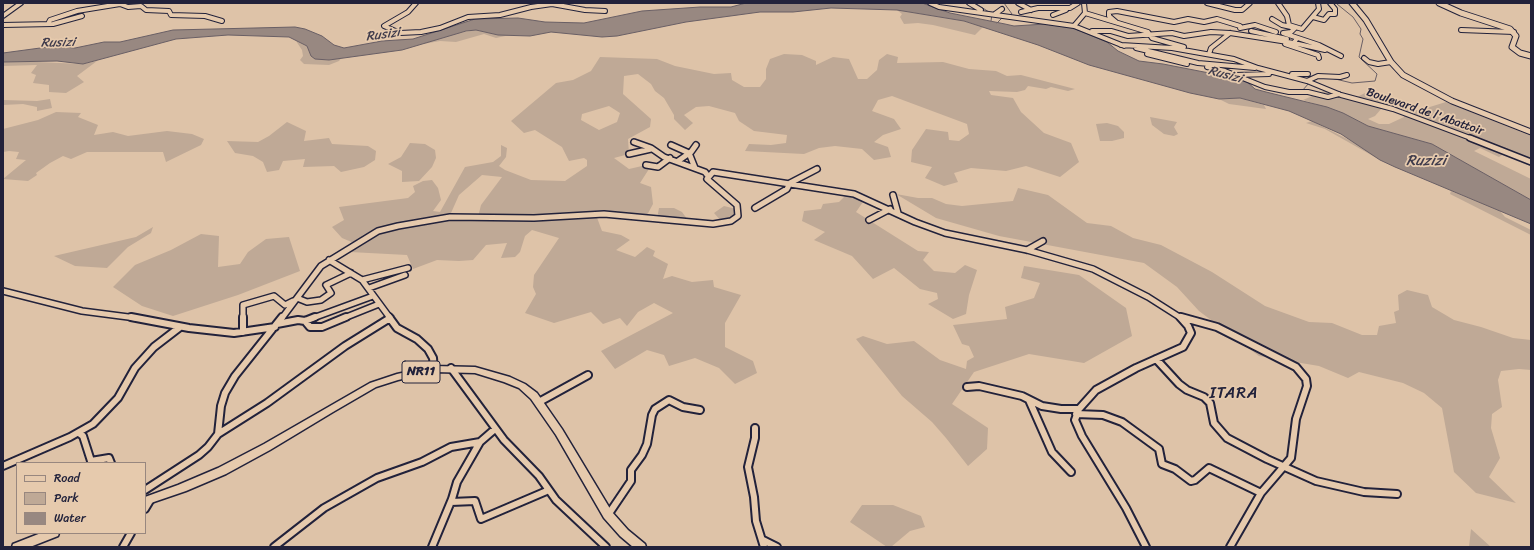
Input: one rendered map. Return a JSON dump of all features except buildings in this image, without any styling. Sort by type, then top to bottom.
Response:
[{"type":"highway","name":"NR11","points":[[148,500],[188,486],[244,460],[373,385],[397,377],[434,369],[451,368],[475,370],[498,375],[522,386],[539,402],[559,432],[608,515],[624,533],[641,547]]},
{"type":"highway","points":[[17,547],[51,534]]},
{"type":"main road","points":[[1352,3],[1366,20],[1391,62],[1404,75],[1433,93],[1531,132]]},
{"type":"main road","points":[[1439,3],[1461,13],[1500,24],[1514,32],[1516,36],[1512,47],[1520,53],[1531,56]]},
{"type":"street","points":[[3,16],[21,3]]},
{"type":"street","points":[[416,3],[408,12],[384,26],[400,33],[421,32],[440,28],[468,17],[500,15],[531,7],[557,4],[585,10],[605,11]]},
{"type":"street","points":[[930,3],[939,7],[992,13],[1074,26],[1132,48],[1198,63],[1258,68],[1287,76]]},
{"type":"street","points":[[969,3],[982,12]]},
{"type":"street","points":[[1018,3],[1031,10]]},
{"type":"street","points":[[1053,15],[1078,3]]},
{"type":"street","points":[[1074,26],[1085,13],[1084,3]]},
{"type":"street","points":[[1207,3],[1235,10],[1242,10],[1250,3]]},
{"type":"street","points":[[1278,3],[1287,16],[1287,23],[1294,28]]},
{"type":"street","points":[[1272,19],[1282,25],[1294,28],[1305,28],[1319,9],[1318,3]]},
{"type":"street","points":[[1313,17],[1324,20],[1329,14],[1335,14],[1335,9],[1330,3]]},
{"type":"street","points":[[48,24],[50,20],[78,11],[122,4],[128,7],[141,6],[146,10],[169,11],[171,15],[205,16],[222,21]]},
{"type":"street","points":[[1021,12],[1038,8],[1070,8]]},
{"type":"street","points":[[992,13],[1002,9]]},
{"type":"street","points":[[1116,22],[1109,16],[1108,12],[1117,11],[1174,22],[1188,20],[1204,22],[1217,20],[1241,28],[1255,24],[1277,33],[1280,39]]},
{"type":"street","points":[[1085,13],[1152,35],[1152,38],[1196,51],[1242,61],[1258,68]]},
{"type":"street","points":[[3,25],[48,24],[82,16]]},
{"type":"street","points":[[1241,28],[1245,23]]},
{"type":"street","points":[[1294,28],[1291,32],[1283,34],[1296,41]]},
{"type":"street","points":[[1083,30],[1102,32],[1111,31],[1128,36],[1172,33],[1184,36],[1212,32],[1230,33],[1296,41],[1330,51],[1341,56]]},
{"type":"street","points":[[1461,30],[1514,32]]},
{"type":"street","points":[[1251,31],[1280,39],[1294,48],[1318,55],[1319,58]]},
{"type":"street","points":[[1209,54],[1211,48],[1230,33]]},
{"type":"street","points":[[1121,45],[1196,51]]},
{"type":"street","points":[[1132,48],[1157,58],[1217,69],[1265,87],[1289,92],[1308,92],[1328,97],[1339,94]]},
{"type":"street","points":[[1364,58],[1369,62],[1378,64],[1391,62]]},
{"type":"street","points":[[1235,75],[1263,73],[1287,76]]},
{"type":"street","points":[[1278,73],[1308,74]]},
{"type":"street","points":[[1309,82],[1318,76],[1340,77],[1347,75]]},
{"type":"street","name":"Boulevard de l'Abattoir","points":[[1287,76],[1309,82],[1339,94],[1394,110],[1478,140],[1531,162]]},
{"type":"street","points":[[218,434],[221,406],[229,385],[276,326],[318,269],[355,243],[378,231],[450,217],[534,218],[604,214],[713,224],[736,218],[739,212],[738,206],[707,179],[708,176],[705,172],[664,157],[651,148],[634,142]]},
{"type":"street","points":[[678,161],[689,153],[696,144]]},
{"type":"street","points":[[671,145],[689,153],[695,168]]},
{"type":"street","points":[[629,154],[651,148]]},
{"type":"street","points":[[664,157],[676,148]]},
{"type":"street","points":[[646,165],[658,167],[670,158]]},
{"type":"street","points":[[755,208],[787,189],[790,183],[817,169]]},
{"type":"street","points":[[708,176],[713,172],[854,194],[890,209],[915,222],[945,233],[1027,250],[1093,268],[1148,297],[1180,317],[1217,327],[1296,367],[1304,375],[1307,386],[1296,418],[1291,458],[1261,493],[1230,547]]},
{"type":"street","points":[[893,194],[898,213]]},
{"type":"street","points":[[869,220],[890,209]]},
{"type":"street","points":[[1027,250],[1043,241]]},
{"type":"street","points":[[329,260],[362,280],[397,328],[417,339],[428,348],[433,358],[434,369]]},
{"type":"street","points":[[362,280],[408,268]]},
{"type":"street","points":[[243,332],[243,305],[274,296],[285,305],[296,299],[307,302],[320,300],[331,293],[326,286],[351,273]]},
{"type":"street","points":[[369,288],[405,275]]},
{"type":"street","points":[[3,290],[82,310],[214,331],[243,332],[298,320],[305,321],[373,296]]},
{"type":"street","points":[[305,321],[310,327],[322,327],[379,304]]},
{"type":"street","points":[[1146,547],[1126,508],[1082,436],[1075,420],[1078,412],[1096,390],[1136,368],[1178,350],[1187,341],[1190,330],[1180,317]]},
{"type":"street","points":[[146,489],[200,455],[218,434],[268,403],[345,346],[390,318]]},
{"type":"street","points":[[3,466],[79,433],[94,424],[118,398],[135,368],[154,347],[180,326]]},
{"type":"street","points":[[1156,359],[1179,384],[1187,390],[1204,397],[1210,402],[1214,423],[1220,432],[1227,438],[1266,459],[1310,476],[1316,481],[1364,492],[1397,494]]},
{"type":"street","points":[[451,368],[495,429],[539,476],[571,515],[606,547]]},
{"type":"street","points":[[539,402],[588,375]]},
{"type":"street","points":[[967,387],[979,386],[1022,396],[1037,404],[1103,416],[1122,422],[1155,444],[1159,449],[1162,464],[1166,467],[1175,469],[1191,481],[1195,480],[1209,468],[1261,493]]},
{"type":"street","points":[[608,515],[628,485],[631,470],[642,455],[647,444],[652,415],[656,409],[669,400],[683,407],[700,410]]},
{"type":"street","points":[[1029,400],[1052,452],[1071,472]]},
{"type":"street","points":[[755,428],[755,438],[748,467],[754,497],[756,521],[763,544],[777,547]]},
{"type":"street","points":[[432,547],[451,502],[456,482],[480,442],[495,429]]},
{"type":"street","points":[[79,433],[83,436],[91,461],[109,458],[111,462]]},
{"type":"street","points":[[274,547],[324,508],[377,478],[417,464],[451,447],[480,442]]},
{"type":"street","points":[[451,502],[475,501],[481,519],[550,490]]},
{"type":"street","points":[[123,547],[130,534]]},
{"type":"green space","points":[[897,10],[964,21],[983,27],[975,35],[933,25],[918,23],[904,24],[900,17],[902,14]]},
{"type":"green space","points":[[476,30],[498,35],[510,35],[496,38],[484,34],[456,42],[440,41],[423,44],[452,34]]},
{"type":"green space","points":[[296,41],[307,46],[311,56],[329,60],[342,57],[339,61],[329,65],[304,64],[300,60],[303,56],[302,50]]},
{"type":"green space","points":[[784,54],[802,55],[816,61],[816,65],[833,57],[849,59],[858,79],[867,79],[877,70],[879,60],[887,54],[898,57],[897,63],[943,62],[969,69],[996,71],[1007,76],[1021,75],[1075,89],[1068,91],[1051,87],[1046,89],[1028,86],[1025,90],[1017,92],[989,91],[991,95],[1013,98],[1021,112],[1044,133],[1071,143],[1079,162],[1060,177],[1026,166],[1006,171],[971,168],[954,173],[958,182],[944,186],[925,178],[932,167],[911,162],[912,150],[926,129],[948,132],[949,140],[959,141],[969,134],[967,124],[892,96],[878,100],[872,111],[894,119],[901,129],[883,135],[874,142],[888,147],[891,157],[874,160],[862,149],[835,146],[819,148],[804,154],[745,151],[749,144],[771,145],[786,143],[787,135],[754,131],[739,121],[735,113],[709,106],[696,107],[684,115],[693,123],[685,130],[674,119],[674,115],[664,98],[655,91],[651,84],[638,74],[624,76],[623,94],[651,119],[650,127],[628,139],[629,154],[614,158],[629,169],[642,166],[649,169],[640,183],[651,187],[653,204],[646,217],[596,215],[602,231],[621,235],[630,240],[616,250],[635,257],[647,247],[655,251],[653,256],[668,264],[663,279],[672,276],[692,282],[713,280],[714,287],[741,295],[725,323],[725,347],[753,361],[757,373],[735,384],[719,368],[695,358],[669,366],[664,355],[647,350],[615,369],[601,351],[673,313],[654,303],[638,312],[627,326],[620,318],[603,324],[591,312],[554,323],[525,313],[536,294],[533,287],[534,275],[559,238],[532,230],[525,236],[520,252],[515,257],[501,258],[507,243],[486,245],[473,260],[437,260],[413,269],[407,255],[350,252],[329,260],[354,243],[342,238],[332,227],[344,220],[339,207],[408,198],[415,192],[413,186],[423,181],[432,180],[438,188],[441,200],[433,211],[440,212],[465,167],[493,162],[501,156],[501,145],[507,148],[506,157],[499,166],[505,170],[531,180],[565,181],[587,166],[587,160],[584,158],[569,161],[562,147],[535,130],[524,133],[511,121],[556,83],[573,80],[591,71],[600,57],[657,59],[675,66],[714,74],[731,73],[732,80],[744,87],[760,87],[766,79],[766,69],[770,59]],"holes":[[[609,106],[620,113],[617,122],[599,130],[581,120],[582,114]],[[482,175],[502,177],[481,205],[478,217],[451,213],[459,195]]]},
{"type":"green space","points":[[14,61],[83,64],[97,61],[77,76],[84,82],[66,93],[49,92],[49,85],[33,83],[36,75],[31,73],[37,65],[3,66],[3,62]]},
{"type":"green space","points":[[1326,90],[1351,100],[1365,93],[1397,107],[1413,110],[1420,110],[1446,102],[1531,136],[1531,159],[1508,151],[1499,157],[1480,148],[1474,151],[1531,179],[1531,200],[1432,144],[1368,126],[1343,113],[1303,100]],"holes":[[[1382,108],[1404,115],[1404,117],[1389,124],[1379,124],[1368,119],[1375,116]]]},
{"type":"green space","points":[[1240,98],[1264,105],[1266,109],[1229,104],[1219,99]]},
{"type":"green space","points":[[50,99],[52,108],[37,111],[37,107],[23,104],[3,105],[3,100],[37,101]]},
{"type":"green space","points":[[56,112],[81,113],[78,117],[98,125],[94,135],[113,132],[128,136],[167,131],[192,134],[204,139],[201,145],[166,162],[163,152],[87,152],[71,159],[63,156],[36,173],[37,175],[28,181],[3,179],[26,160],[16,159],[19,152],[3,152],[3,129],[38,120]]},
{"type":"green space","points":[[1150,117],[1177,122],[1174,127],[1178,134],[1174,136],[1164,134],[1152,125]]},
{"type":"green space","points":[[1312,121],[1359,145],[1380,160],[1325,129],[1306,123]]},
{"type":"green space","points":[[287,122],[306,131],[304,141],[329,138],[332,144],[368,146],[376,151],[375,160],[364,167],[341,172],[334,166],[303,167],[305,159],[283,161],[279,170],[267,172],[263,162],[253,156],[235,153],[227,141],[258,142],[269,136]]},
{"type":"green space","points":[[1107,123],[1118,126],[1124,132],[1124,138],[1112,141],[1100,141],[1096,124]]},
{"type":"green space","points":[[410,143],[425,144],[435,150],[436,158],[432,167],[419,181],[402,182],[402,171],[388,164],[401,157]]},
{"type":"green space","points":[[1018,188],[1048,195],[1087,223],[1111,226],[1133,238],[1161,245],[1212,272],[1265,306],[1309,322],[1332,323],[1362,335],[1377,335],[1379,326],[1396,323],[1394,312],[1399,310],[1398,295],[1407,290],[1428,295],[1432,307],[1454,320],[1513,338],[1531,340],[1531,370],[1519,369],[1501,371],[1498,380],[1502,407],[1492,414],[1491,428],[1500,458],[1489,477],[1516,503],[1476,493],[1454,472],[1442,408],[1424,393],[1403,383],[1359,372],[1348,378],[1319,366],[1259,356],[1199,311],[1177,287],[1144,263],[999,236],[936,218],[896,194],[918,198],[932,198],[946,204],[962,206],[1013,201]]},
{"type":"green space","points":[[1451,191],[1499,210],[1505,217],[1531,230],[1531,235],[1450,194]]},
{"type":"green space","points":[[846,195],[865,199],[856,212],[918,251],[929,252],[923,260],[934,271],[955,273],[965,265],[977,270],[969,295],[966,314],[953,319],[928,304],[938,299],[937,293],[920,289],[894,268],[873,279],[852,256],[814,240],[825,232],[802,221],[804,211],[821,209],[823,204],[839,202]]},
{"type":"green space","points":[[724,206],[740,210],[741,218],[733,221],[721,221],[714,213]]},
{"type":"green space","points":[[659,208],[674,208],[682,212],[690,223],[657,219]]},
{"type":"green space","points":[[153,227],[151,233],[128,247],[107,268],[75,266],[54,256],[136,237]]},
{"type":"green space","points":[[201,234],[219,236],[218,267],[240,264],[248,252],[266,239],[289,237],[300,271],[238,295],[173,316],[142,306],[113,287],[135,265],[171,250]]},
{"type":"green space","points":[[1024,266],[1079,275],[1126,308],[1132,336],[1084,363],[1029,354],[974,372],[952,404],[988,428],[987,449],[968,466],[932,422],[902,396],[856,339],[863,336],[887,344],[914,341],[940,360],[966,369],[967,361],[974,357],[969,346],[962,344],[953,325],[1007,319],[1005,307],[1034,298],[1040,283],[1021,278]]},
{"type":"green space","points":[[862,505],[893,505],[921,516],[925,527],[910,531],[891,547],[887,547],[850,522]]},
{"type":"green space","points":[[1471,529],[1491,547],[1469,547]]},
{"type":"water","name":"Ruzizi","points":[[746,3],[922,3],[950,13],[1014,26],[1045,24],[1073,28],[1107,42],[1118,51],[1139,61],[1163,64],[1245,80],[1255,89],[1327,107],[1343,113],[1368,126],[1432,144],[1531,200],[1531,224],[1380,160],[1341,134],[1289,111],[1240,98],[1219,99],[1190,93],[1089,65],[1038,45],[964,21],[897,10],[831,8],[793,12],[760,12],[686,22],[617,36],[602,37],[551,32],[530,36],[498,35],[476,30],[466,31],[402,50],[329,60],[315,59],[311,56],[307,46],[289,37],[228,35],[176,39],[83,64],[57,61],[3,62],[3,53],[55,46],[75,48],[104,42],[120,42],[173,30],[295,27],[305,29],[322,36],[334,45],[344,48],[382,41],[413,39],[475,19],[518,18],[545,22],[584,23],[642,11],[700,7],[731,7]]},
{"type":"waterway","points":[[975,3],[992,14],[991,21]]},
{"type":"waterway","points":[[1004,3],[1012,14],[1008,15]]},
{"type":"waterway","points":[[1331,78],[1352,83],[1375,81],[1377,74],[1359,57],[1363,39],[1360,34],[1361,29],[1353,17],[1337,4]]},
{"type":"waterway","points":[[997,23],[1003,17]]},
{"type":"waterway","points":[[1302,91],[1309,83]]},
{"type":"district","name":"ITARA","points":[[1234,394]]},
{"type":"water label","name":"Rusizi","points":[[383,35]]},
{"type":"water label","name":"Rusizi","points":[[58,43]]},
{"type":"water label","name":"Rusizi","points":[[1225,75]]}]
